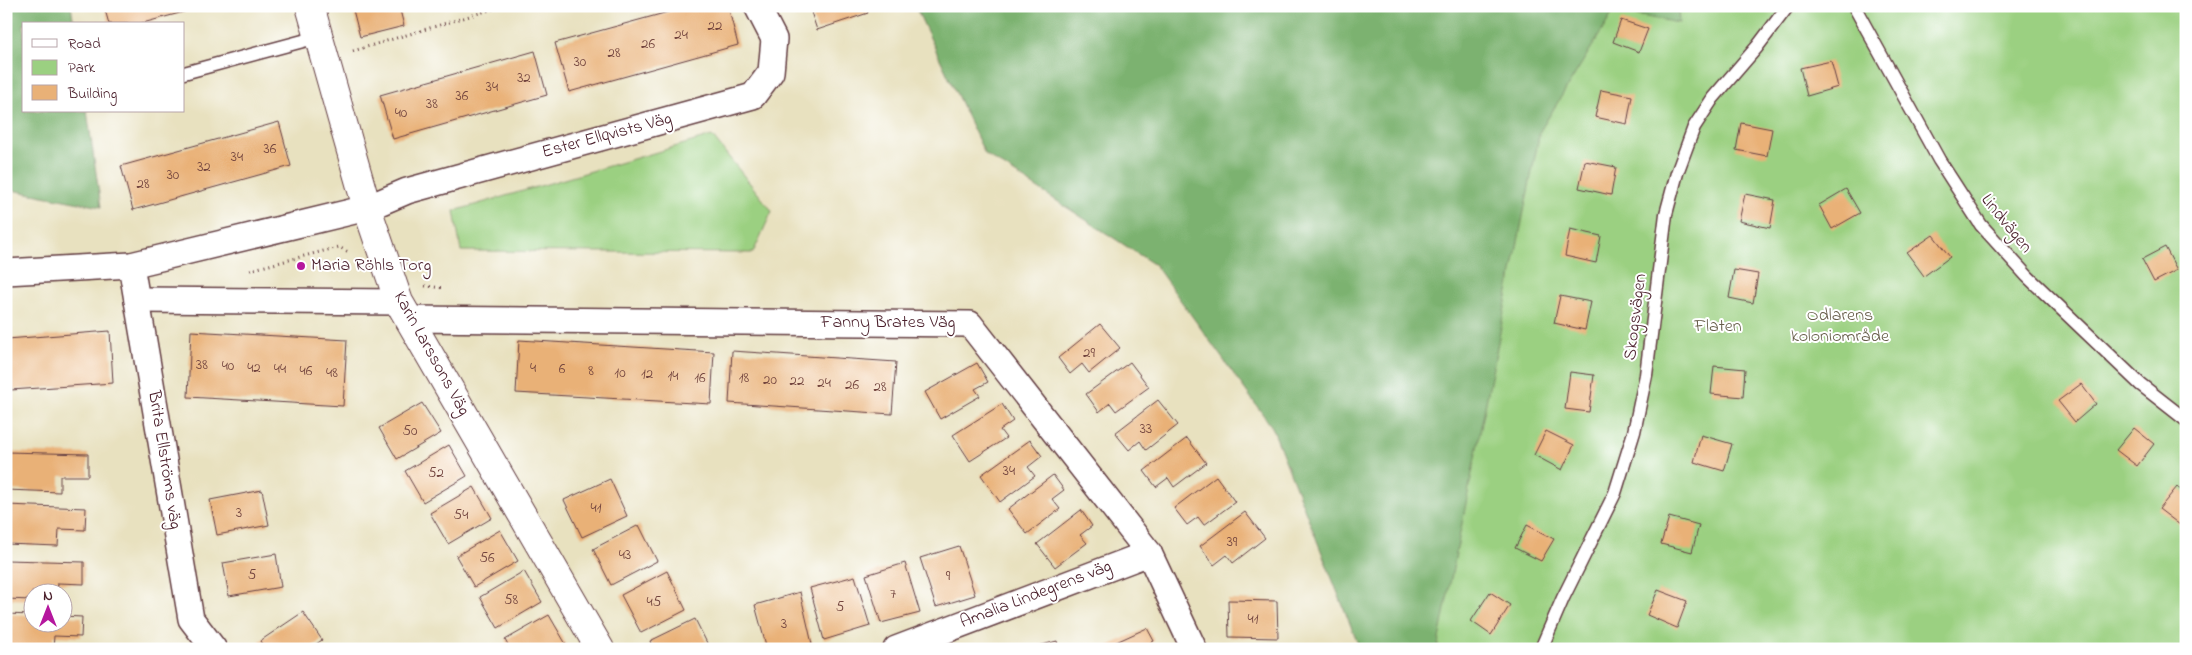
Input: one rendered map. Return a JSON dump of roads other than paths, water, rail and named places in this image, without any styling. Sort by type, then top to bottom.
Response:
[{"type":"street","name":"Karin Larssons Väg","points":[[310,6],[367,208],[382,254],[404,310],[600,649]]},
{"type":"street","name":"Ester Ellqvists Väg","points":[[367,208],[407,191],[753,96],[771,72],[774,38],[757,6]]},
{"type":"street","points":[[6,272],[131,264],[367,208]]},
{"type":"street","name":"Brita Ellströms väg","points":[[131,264],[190,619],[214,649]]},
{"type":"street","points":[[137,300],[404,310]]},
{"type":"street","name":"Fanny Brates Väg","points":[[404,310],[970,324],[1149,552],[1194,649]]},
{"type":"street","name":"Amalia Lindegrens väg","points":[[896,649],[1149,552]]},
{"type":"lane","name":"Skogsvägen","points":[[1541,649],[1563,598],[1616,493],[1631,441],[1646,375],[1666,214],[1677,172],[1694,127],[1713,98],[1756,48],[1788,6]]},
{"type":"lane","name":"Lindvägen","points":[[1854,6],[1939,160],[1981,225],[2027,276],[2140,384],[2186,420]]},
{"type":"lane","points":[[185,73],[318,37]]},
{"type":"place","name":"Maria Röhls Torg","points":[[301,266]]},
{"type":"park label","name":"Odlarens koloniområde","points":[[1840,326]]},
{"type":"park label","name":"Flaten","points":[[1718,327]]}]
